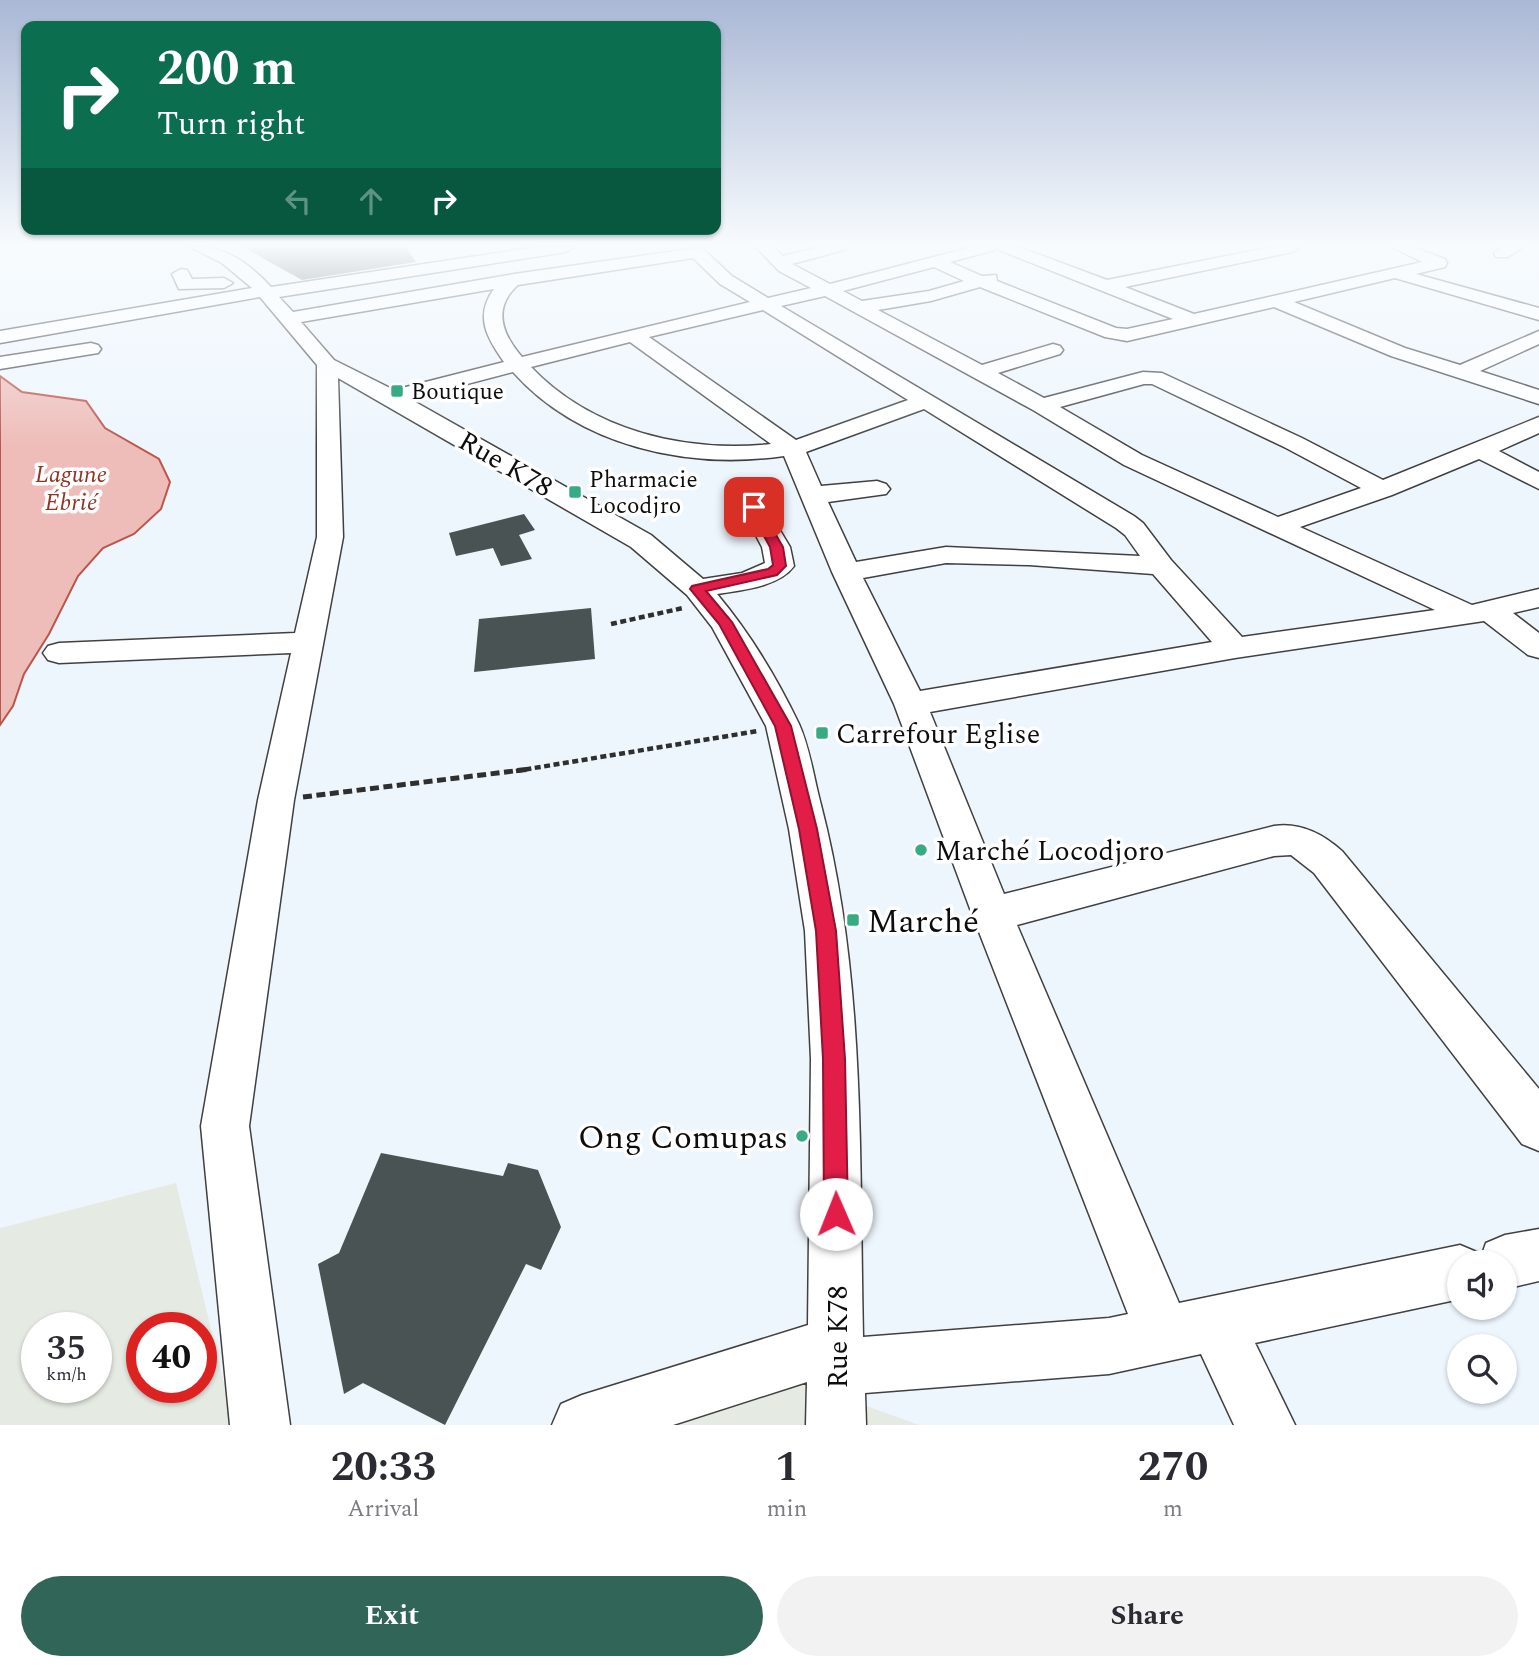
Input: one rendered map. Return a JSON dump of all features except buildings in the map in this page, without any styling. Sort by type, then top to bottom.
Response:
[{"type":"street","points":[[0,337],[150,314]]},
{"type":"street","name":"Rue K78","points":[[284,314],[327,364],[391,397],[641,541],[702,596],[725,622],[783,726],[808,829],[826,931],[834,1059],[836,1425]]},
{"type":"street","points":[[493,314],[500,341],[518,365],[560,405],[605,429],[694,449],[740,452],[792,448],[927,401]]},
{"type":"street","points":[[391,397],[725,314]]},
{"type":"street","points":[[781,314],[1125,522],[1134,529],[1161,566],[1235,648]]},
{"type":"street","points":[[872,314],[1041,405],[1133,460],[1277,527],[1479,612],[1539,648]]},
{"type":"street","points":[[1065,314],[1118,335],[1219,314]]},
{"type":"street","points":[[1176,314],[1193,320]]},
{"type":"street","points":[[1306,314],[1387,348],[1539,397]]},
{"type":"street","points":[[634,335],[792,448],[846,572],[911,704],[992,914],[1189,1329],[1265,1425]]},
{"type":"street","points":[[1461,372],[1539,337]]},
{"type":"street","points":[[0,363],[90,349]]},
{"type":"street","points":[[980,372],[1053,350]]},
{"type":"street","points":[[260,1425],[225,1126],[276,800],[330,537],[327,364]]},
{"type":"street","points":[[1041,405],[1143,378],[1161,378],[1383,490]]},
{"type":"street","points":[[1277,527],[1383,490],[1482,451],[1539,424]]},
{"type":"street","points":[[1482,451],[1539,482]]},
{"type":"street","points":[[812,494],[877,489]]},
{"type":"street","points":[[702,596],[772,572],[780,566],[776,547],[754,507]]},
{"type":"street","points":[[846,572],[946,555],[1028,557],[1161,566]]},
{"type":"street","points":[[911,704],[1235,648],[1479,612],[1539,598]]},
{"type":"street","points":[[59,653],[309,642]]},
{"type":"street","points":[[992,914],[1286,838],[1300,841],[1328,862],[1539,1127]]},
{"type":"street","points":[[1517,1260],[1539,1255]]},
{"type":"street","points":[[582,1425],[837,1355],[1109,1346],[1447,1275]]},
{"type":"path","points":[[611,624],[702,596]]},
{"type":"path","points":[[276,800],[549,766],[783,726]]},
{"type":"shaded area","points":[[176,1183],[207,1312],[126,1312],[126,1403],[217,1403],[217,1354],[234,1425],[0,1425],[0,1228]]},
{"type":"shaded area","points":[[797,1381],[919,1425],[649,1425]]},
{"type":"water","name":"Lagune Ébrié","points":[[0,376],[22,392],[86,401],[105,428],[159,459],[170,482],[161,509],[134,534],[103,548],[78,576],[49,634],[24,674],[13,706],[0,725]]},
{"type":"place","name":"Boutique","points":[[397,391]]},
{"type":"place","name":"Pharmacie Locodjro","points":[[575,492]]},
{"type":"place","name":"Carrefour Eglise","points":[[822,733]]},
{"type":"place","name":"Marché Locodjoro","points":[[921,850]]},
{"type":"place","name":"Marché","points":[[853,920]]},
{"type":"place","name":"Ong Comupas","points":[[802,1136]]},
{"type":"route","points":[[754,507],[776,547],[780,566],[772,572],[697,589],[725,622],[783,726],[808,829],[826,931],[834,1059],[836,1214]]}]
